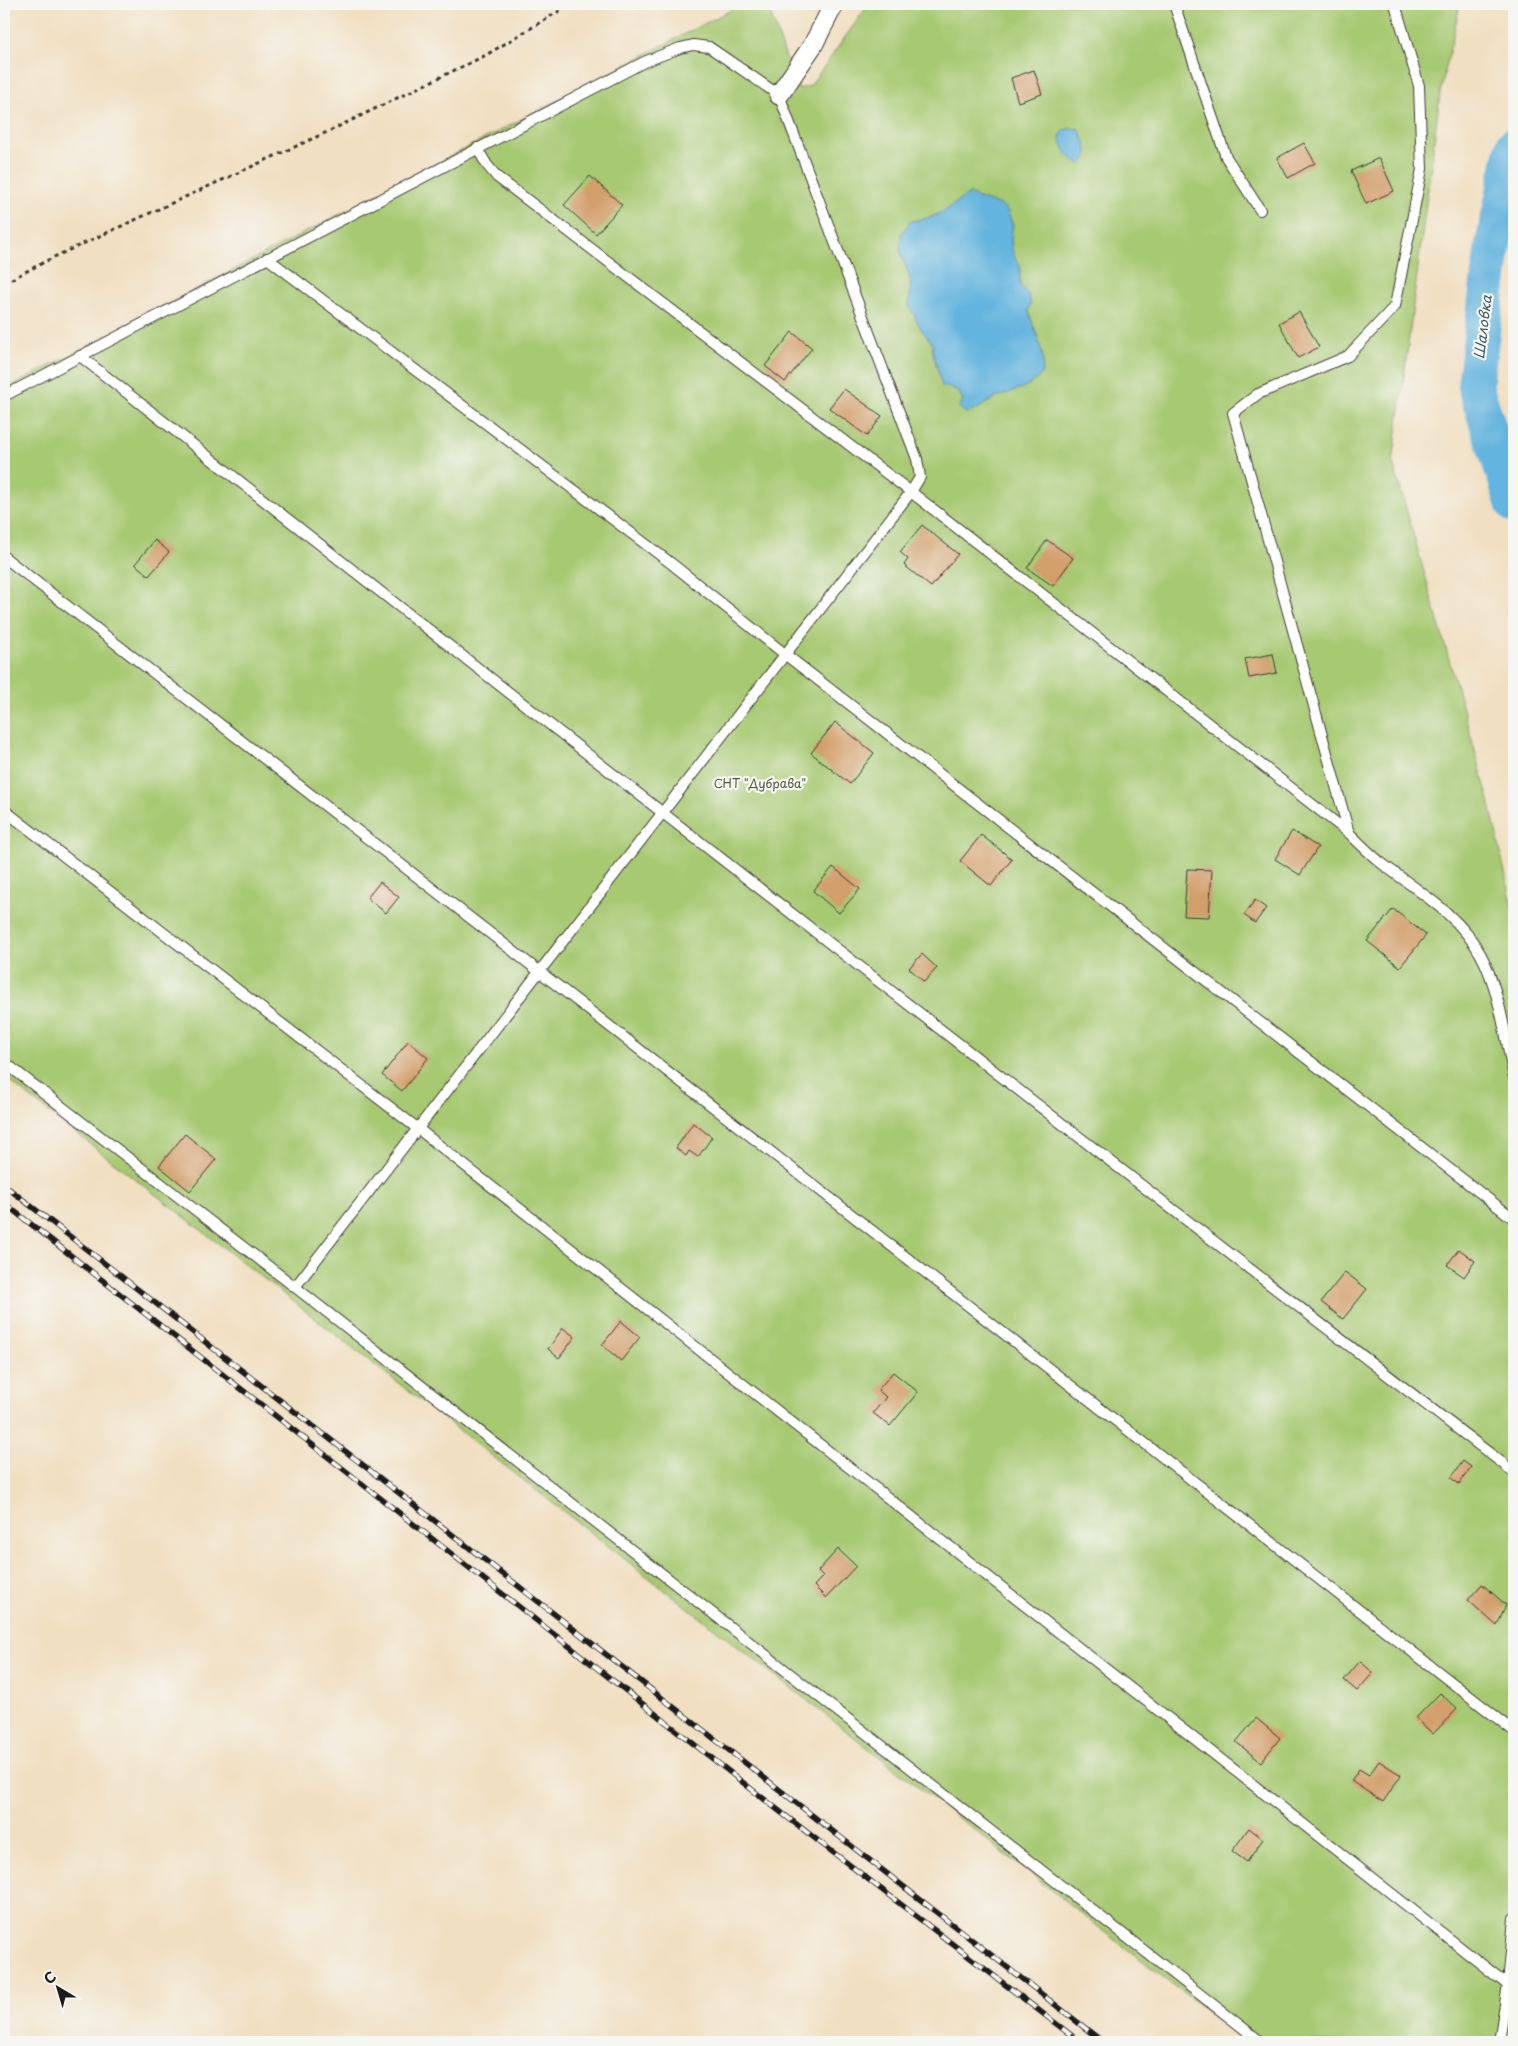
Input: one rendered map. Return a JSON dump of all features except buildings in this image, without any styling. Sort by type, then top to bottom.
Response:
[{"type":"street","points":[[778,95],[812,45],[834,4]]},
{"type":"lane","points":[[1174,4],[1226,157],[1260,210]]},
{"type":"lane","points":[[1349,833],[1233,413],[1258,394],[1348,356],[1396,306],[1422,169],[1419,86],[1395,4]]},
{"type":"lane","points":[[4,396],[644,62],[693,45],[708,47],[778,95],[917,458],[920,477],[911,492],[295,1287]]},
{"type":"lane","points":[[477,148],[487,165],[498,177],[911,492],[1349,833],[1379,861],[1449,915],[1481,955],[1492,982],[1514,1077]]},
{"type":"lane","points":[[267,258],[672,564],[786,655],[1514,1219]]},
{"type":"lane","points":[[80,356],[663,814],[1241,1263],[1514,1472]]},
{"type":"lane","points":[[4,557],[1514,1731]]},
{"type":"lane","points":[[4,810],[417,1128],[1508,1985]]},
{"type":"lane","points":[[4,1062],[1261,2042]]},
{"type":"lane","points":[[1500,2042],[1508,1985],[1514,1918]]},
{"type":"path","points":[[4,283],[54,257],[325,133],[468,64],[571,4]]},
{"type":"green space","name":"СНТ \"Дубрава\"","points":[[742,4],[767,4],[792,75],[799,89],[810,86],[869,4],[1460,4],[1440,94],[1393,463],[1489,800],[1514,913],[1514,2024],[1512,2042],[1247,2042],[4,1077],[4,390]]},
{"type":"water","points":[[1070,128],[1079,129],[1085,143],[1087,156],[1082,164],[1070,157],[1060,137],[1063,131]]},
{"type":"water","points":[[970,194],[1001,206],[1008,213],[1013,225],[1011,241],[1014,256],[1020,265],[1020,285],[1028,294],[1031,304],[1028,310],[1040,345],[1043,363],[1039,377],[1031,383],[966,413],[959,407],[963,400],[957,390],[942,386],[932,349],[933,344],[921,329],[909,305],[911,281],[900,251],[901,234],[911,221],[938,214]]},
{"type":"waterway","name":"Шаловка","points":[[1514,145],[1493,245],[1475,386],[1514,505]]},
{"type":"railway","points":[[4,1185],[1103,2042]]},
{"type":"railway","points":[[4,1203],[778,1810],[1080,2042]]}]
